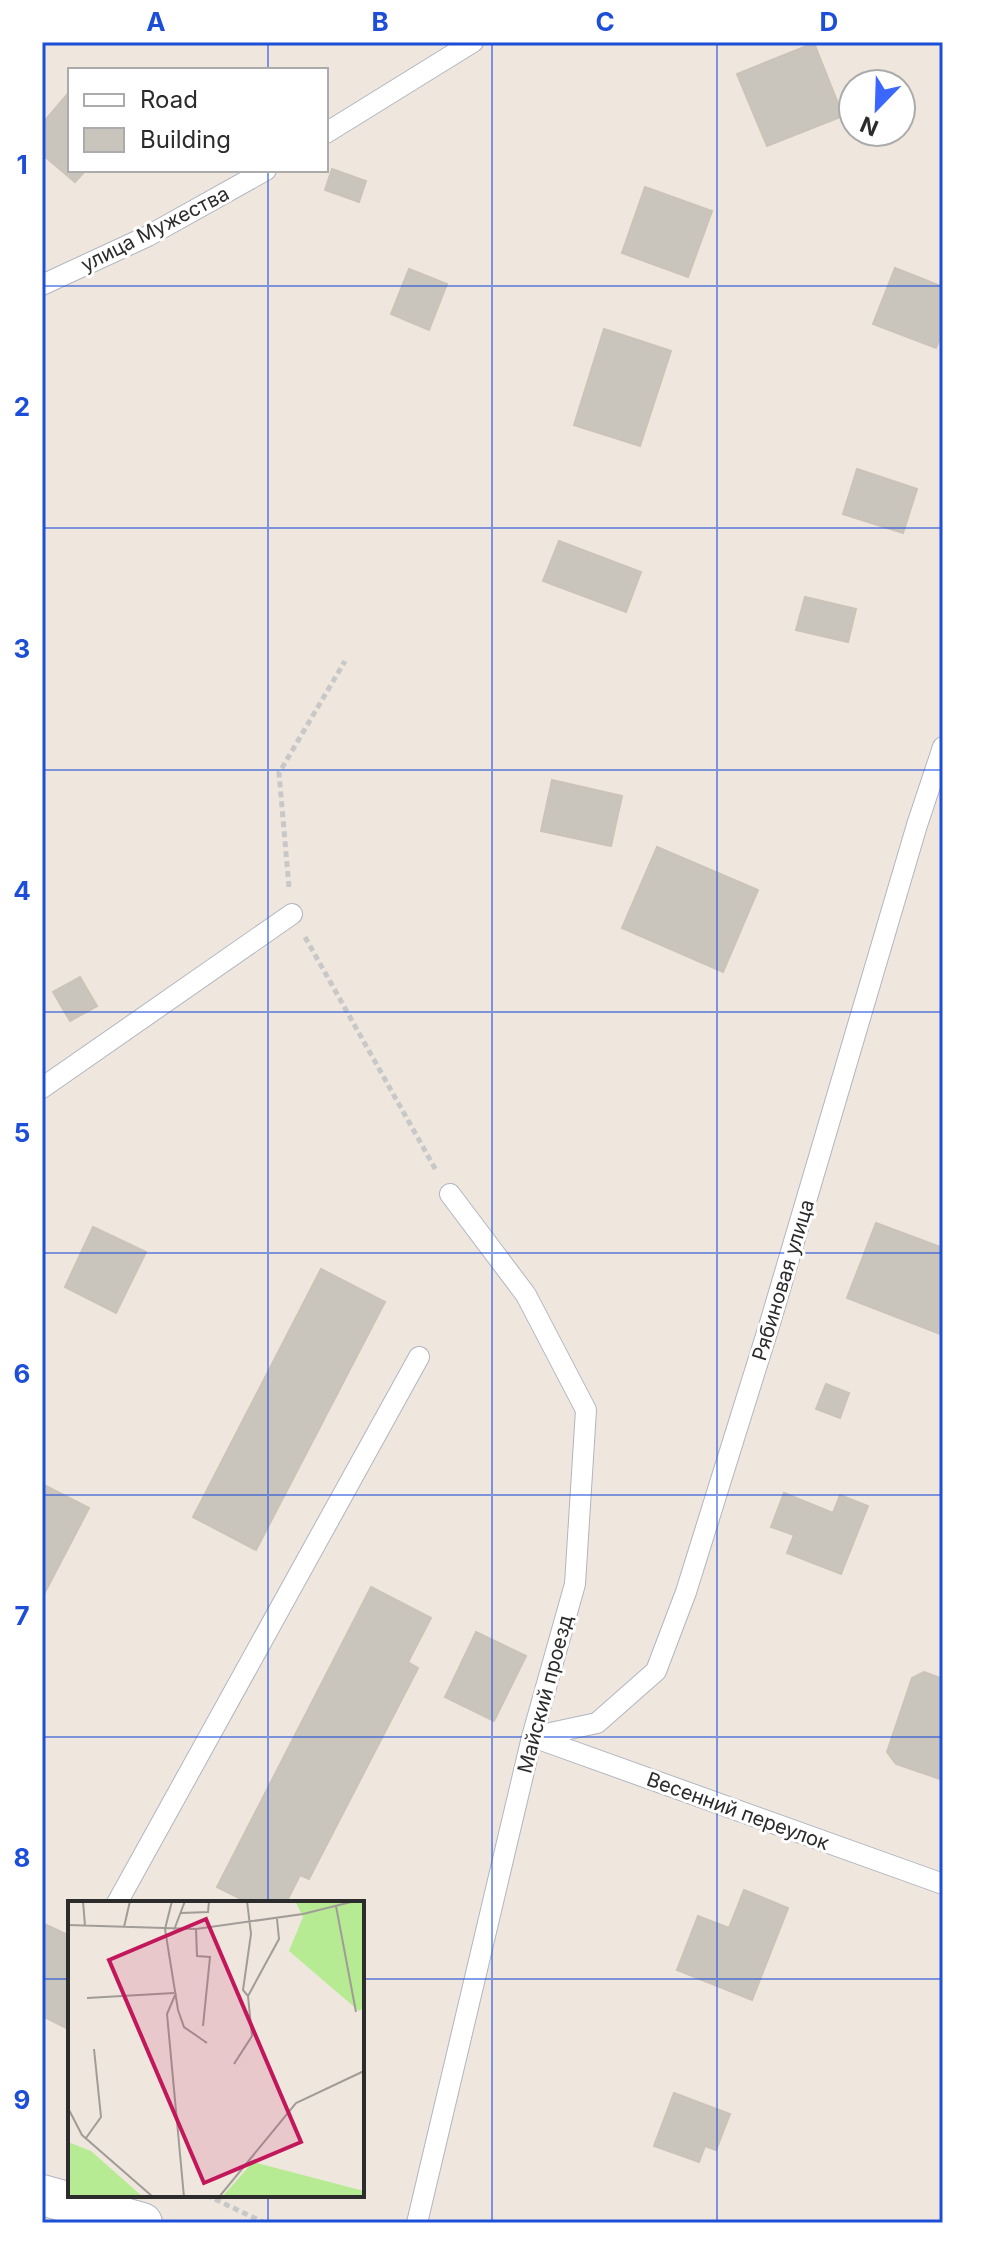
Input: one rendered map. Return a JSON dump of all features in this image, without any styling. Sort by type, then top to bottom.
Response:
[{"type":"street","points":[[42,2195],[131,2211]]},
{"type":"lane","points":[[328,132],[473,42]]},
{"type":"lane","name":"улица Мужества","points":[[42,285],[148,236],[262,172]]},
{"type":"lane","name":"Рябиновая улица","points":[[532,1737],[597,1723],[656,1671],[686,1592],[770,1323],[943,747]]},
{"type":"lane","points":[[42,1088],[292,914]]},
{"type":"lane","name":"Майский проезд","points":[[417,2223],[532,1737],[575,1584],[586,1410],[526,1295],[450,1194]]},
{"type":"lane","points":[[118,1901],[419,1357]]},
{"type":"lane","name":"Весенний переулок","points":[[532,1737],[943,1884]]},
{"type":"path","points":[[345,661],[279,773],[292,914],[450,1194]]},
{"type":"path","points":[[210,2197],[265,2223]]},
{"type":"building","points":[[814,43],[837,101],[837,118],[767,146],[737,74]]},
{"type":"building","points":[[68,93],[68,172],[84,172],[75,182],[42,154],[42,124]]},
{"type":"building","points":[[332,169],[366,181],[359,202],[325,190]]},
{"type":"building","points":[[645,187],[712,211],[688,277],[622,253]]},
{"type":"building","points":[[895,268],[943,287],[943,331],[936,348],[873,324]]},
{"type":"building","points":[[409,269],[447,284],[429,330],[391,314]]},
{"type":"building","points":[[604,329],[671,351],[640,446],[574,425]]},
{"type":"building","points":[[857,469],[917,489],[903,533],[843,514]]},
{"type":"building","points":[[559,541],[641,572],[626,612],[543,581]]},
{"type":"building","points":[[805,597],[856,609],[848,642],[796,630]]},
{"type":"building","points":[[552,780],[622,796],[611,846],[541,831]]},
{"type":"building","points":[[657,847],[758,890],[723,972],[622,928]]},
{"type":"building","points":[[80,977],[97,1006],[70,1021],[53,992]]},
{"type":"building","points":[[876,1223],[943,1248],[943,1335],[847,1298]]},
{"type":"building","points":[[93,1227],[146,1252],[116,1313],[65,1287]]},
{"type":"building","points":[[321,1269],[385,1302],[256,1550],[193,1517]]},
{"type":"building","points":[[826,1384],[849,1393],[840,1418],[816,1409]]},
{"type":"building","points":[[42,1484],[89,1508],[42,1598]]},
{"type":"building","points":[[784,1493],[833,1513],[840,1495],[868,1506],[841,1574],[787,1553],[794,1535],[771,1527]]},
{"type":"building","points":[[371,1587],[431,1618],[408,1662],[418,1668],[309,1879],[300,1875],[287,1901],[245,1901],[217,1887]]},
{"type":"building","points":[[476,1632],[526,1656],[494,1721],[445,1697]]},
{"type":"building","points":[[924,1672],[943,1679],[943,1780],[896,1764],[887,1752],[912,1678]]},
{"type":"building","points":[[744,1890],[788,1908],[752,2000],[677,1970],[698,1916],[729,1928]]},
{"type":"building","points":[[42,1923],[68,1935],[68,2029],[42,2016]]},
{"type":"building","points":[[674,2093],[730,2114],[716,2150],[705,2146],[699,2162],[654,2146]]}]
